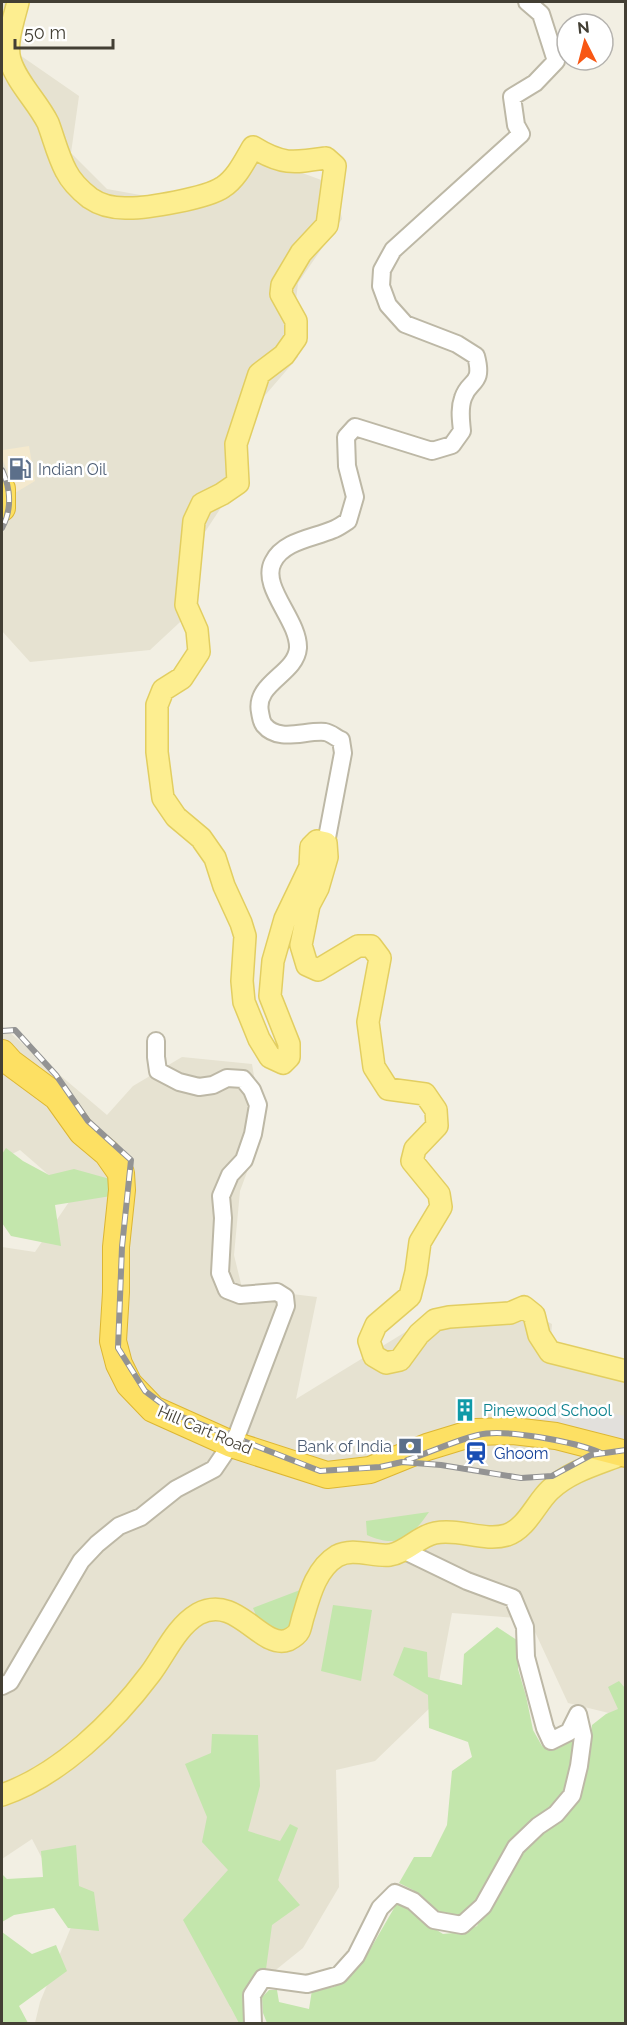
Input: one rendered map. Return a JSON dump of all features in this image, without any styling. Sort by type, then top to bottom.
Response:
[{"type":"highway","points":[[2,489],[2,508]]},
{"type":"highway","name":"Hill Cart Road","points":[[2,1053],[11,1063],[57,1097],[82,1132],[107,1152],[121,1173],[122,1190],[116,1247],[113,1341],[129,1383],[153,1409],[327,1475],[370,1470],[476,1432],[513,1431],[556,1436],[624,1454]]},
{"type":"main road","points":[[18,2],[9,39],[10,59],[19,79],[36,101],[66,171],[89,197],[103,205],[125,208],[178,201],[223,188],[236,174],[253,147],[269,157],[287,163],[326,159],[335,166],[327,225],[301,253],[282,285],[281,294],[296,321],[296,338],[284,355],[259,374],[236,444],[238,483],[202,504],[194,521],[186,605],[197,630],[200,652],[182,678],[163,690],[157,705],[158,752],[163,798],[176,817],[201,838],[215,858],[224,886],[241,923],[245,936],[242,981],[244,1002],[259,1039],[270,1057],[283,1063],[289,1057],[289,1044],[270,996],[273,961],[285,919],[310,867],[311,847],[317,841],[326,843],[327,857],[318,888],[309,905],[301,945],[307,965],[318,970],[358,946],[371,946],[380,958],[368,1022],[374,1067],[388,1089],[425,1094],[436,1110],[437,1126],[415,1149],[412,1161],[439,1194],[441,1207],[420,1242],[410,1296],[376,1324],[369,1341],[374,1356],[386,1363],[400,1360],[419,1334],[435,1320],[510,1313],[524,1307],[534,1314],[539,1335],[550,1352],[626,1371]]},
{"type":"main road","points":[[2,1795],[18,1790],[45,1773],[103,1728],[127,1705],[180,1630],[199,1614],[216,1610],[228,1612],[241,1617],[273,1640],[282,1642],[292,1638],[299,1631],[311,1590],[326,1565],[339,1555],[354,1552],[392,1555],[434,1533],[449,1532],[492,1537],[507,1535],[518,1529],[550,1490],[570,1475],[624,1454]]},
{"type":"street","points":[[326,843],[343,753],[341,740],[327,732],[285,735],[271,732],[262,723],[259,707],[262,696],[268,686],[295,659],[298,647],[295,630],[273,589],[272,563],[282,550],[348,522],[355,497],[347,466],[345,437],[355,427],[432,451],[452,445],[462,431],[460,411],[463,395],[476,382],[479,368],[476,356],[458,344],[405,324],[388,305],[381,286],[382,270],[393,250],[521,135],[516,125],[512,97],[535,83],[556,61],[541,14],[527,2]]},
{"type":"street","points":[[2,1686],[10,1682],[81,1561],[97,1544],[118,1526],[141,1517],[176,1489],[214,1469],[234,1439],[286,1306],[285,1297],[276,1292],[240,1295],[227,1290],[220,1273],[223,1218],[221,1196],[230,1175],[244,1160],[253,1134],[258,1105],[252,1090],[243,1079],[227,1078],[213,1085],[199,1087],[180,1082],[158,1071],[156,1041]]},
{"type":"street","points":[[253,2024],[252,1995],[263,1978],[307,1984],[339,1975],[356,1956],[380,1908],[395,1893],[412,1901],[434,1920],[462,1925],[483,1906],[516,1847],[538,1826],[556,1814],[572,1795],[583,1736],[578,1714],[568,1732],[551,1741],[545,1728],[526,1657],[525,1627],[513,1598],[467,1581],[403,1550]]},
{"type":"shaded area","points":[[2,2],[9,2],[25,23],[14,51],[79,96],[71,153],[107,189],[157,198],[203,196],[236,162],[264,159],[335,185],[342,219],[298,283],[295,308],[298,357],[261,400],[224,503],[205,532],[193,610],[150,650],[30,662],[2,631]]},
{"type":"shaded area","name":"Indian Oil","points":[[29,446],[35,481],[15,493],[2,459],[3,450]]},
{"type":"shaded area","points":[[2,1026],[107,1115],[133,1086],[182,1057],[252,1064],[263,1129],[240,1191],[234,1255],[242,1288],[317,1297],[296,1399],[425,1320],[506,1301],[552,1324],[550,1349],[625,1361],[625,1717],[568,1703],[529,1619],[452,1613],[435,1703],[375,1761],[336,1770],[339,1887],[303,1948],[230,2007],[240,2023],[35,2023],[40,2002],[74,1920],[32,1839],[2,1859],[2,1247],[35,1252],[73,1196],[20,1150],[2,1159]]},
{"type":"shaded area","points":[[572,1404],[625,1416],[625,1440],[576,1429],[528,1422],[529,1410]]},
{"type":"green space","points":[[6,1148],[23,1161],[49,1175],[74,1169],[110,1179],[111,1196],[55,1205],[61,1246],[11,1236],[2,1223],[2,1154]]},
{"type":"green space","points":[[429,1512],[416,1529],[395,1541],[367,1535],[366,1521]]},
{"type":"green space","points":[[308,1587],[293,1629],[280,1634],[260,1625],[253,1608]]},
{"type":"green space","points":[[333,1605],[372,1610],[361,1681],[321,1671]]},
{"type":"green space","points":[[497,1627],[520,1642],[518,1669],[533,1730],[542,1746],[555,1750],[568,1743],[575,1733],[571,1764],[564,1789],[552,1807],[479,1901],[459,1918],[438,1915],[413,1890],[399,1883],[414,1857],[431,1857],[447,1825],[452,1771],[472,1757],[468,1742],[429,1728],[428,1695],[393,1675],[404,1647],[427,1652],[428,1677],[462,1685],[464,1654]]},
{"type":"green space","points":[[619,1681],[625,1688],[625,2023],[267,2023],[263,2013],[262,1997],[269,1990],[277,1990],[279,2002],[309,2009],[312,1990],[334,1987],[364,1960],[397,1903],[412,1909],[424,1922],[443,1934],[463,1932],[477,1926],[521,1849],[562,1816],[589,1746],[592,1725],[606,1714],[618,1709],[608,1687]]},
{"type":"green space","points":[[212,1734],[258,1735],[260,1786],[248,1831],[280,1841],[290,1824],[298,1828],[278,1880],[300,1905],[272,1925],[266,1969],[252,1981],[246,1992],[246,2023],[239,2023],[183,1920],[228,1870],[202,1842],[207,1817],[185,1764],[211,1753]]},
{"type":"green space","points":[[76,1845],[79,1886],[94,1892],[99,1931],[68,1928],[54,1908],[14,1915],[2,1922],[2,1874],[7,1879],[43,1877],[41,1851]]},
{"type":"green space","points":[[2,1932],[32,1954],[56,1945],[67,1971],[19,2006],[28,2023],[2,2023]]},
{"type":"railway","points":[[2,470],[9,499],[9,507],[2,528]]},
{"type":"railway","points":[[2,1031],[15,1030],[56,1075],[88,1121],[131,1160],[122,1247],[118,1348],[145,1391],[177,1415],[320,1471],[380,1467],[402,1462],[441,1465],[521,1478],[552,1476],[591,1455],[626,1450]]},
{"type":"railway","points":[[407,1460],[460,1440],[490,1433],[540,1437],[601,1453]]},
{"type":"place","name":"Indian Oil","points":[[20,469]]},
{"type":"place","name":"Pinewood School","points":[[465,1410]]},
{"type":"place","name":"Bank of India","points":[[410,1446]]},
{"type":"place","name":"Ghoom","points":[[476,1453]]}]
